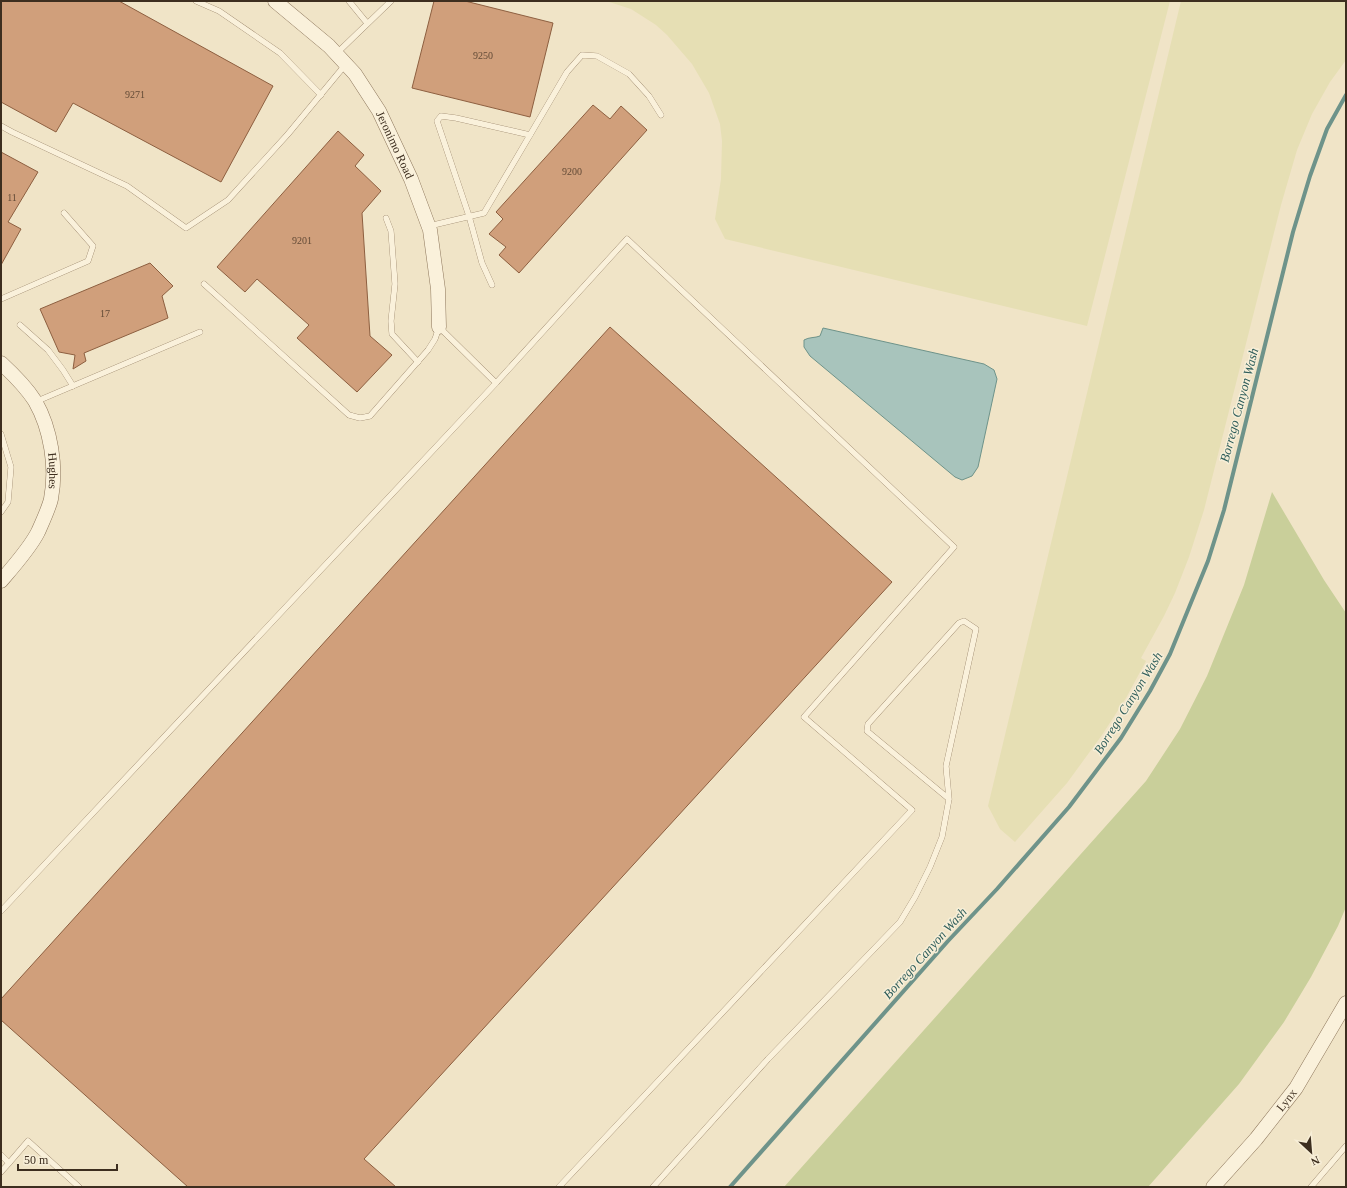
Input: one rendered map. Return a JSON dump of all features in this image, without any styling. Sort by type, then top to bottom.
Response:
[{"type":"street","name":"Jeronimo Road","points":[[275,1],[329,46],[355,74],[379,111],[411,179],[429,226],[438,289],[439,327]]},
{"type":"street","name":"Hughes","points":[[1,363],[18,379],[35,402],[49,433],[54,468],[51,500],[37,534],[1,581]]},
{"type":"street","name":"Lynx","points":[[1213,1187],[1256,1139],[1296,1088],[1346,1002]]},
{"type":"lane","points":[[196,1],[219,11],[280,53],[321,95]]},
{"type":"lane","points":[[349,1],[368,23]]},
{"type":"lane","points":[[336,54],[391,1]]},
{"type":"lane","points":[[429,226],[484,213],[566,72],[582,55],[597,56],[629,74],[650,96],[661,115]]},
{"type":"lane","points":[[1,126],[127,186],[186,228],[228,200],[288,134],[346,64]]},
{"type":"lane","points":[[492,285],[482,263],[470,217],[438,121],[441,116],[456,118],[530,135]]},
{"type":"lane","points":[[1,299],[88,260],[93,246],[64,213]]},
{"type":"lane","points":[[386,218],[391,231],[395,284],[391,321],[392,334],[418,362]]},
{"type":"lane","points":[[1,911],[496,383],[628,239],[954,548],[804,717],[912,810],[559,1187]]},
{"type":"lane","points":[[204,284],[349,414],[360,418],[370,416],[418,362],[435,339],[439,327],[496,383]]},
{"type":"lane","points":[[20,325],[48,350],[73,386]]},
{"type":"lane","points":[[35,402],[200,332]]},
{"type":"lane","points":[[1,434],[11,467],[8,502],[1,512]]},
{"type":"lane","points":[[653,1187],[768,1059],[900,922],[915,897],[930,867],[942,837],[949,799],[946,766],[976,629],[964,621],[959,623],[868,724],[868,731],[949,799]]},
{"type":"lane","points":[[1,1172],[28,1141],[79,1187]]},
{"type":"lane","points":[[1311,1187],[1346,1146]]},
{"type":"lane","points":[[1,1155],[9,1163]]},
{"type":"shaded area","points":[[606,1],[1170,1],[1087,326],[725,239],[715,219],[721,179],[722,141],[720,124],[709,93],[692,64],[667,35],[656,25],[631,9]]},
{"type":"shaded area","points":[[1181,1],[1346,1],[1346,60],[1330,82],[1312,114],[1297,150],[1281,205],[1204,510],[1189,557],[1175,593],[1141,658],[1146,661],[1126,698],[1102,735],[1067,783],[1015,842],[1000,829],[988,806]]},
{"type":"green space","points":[[1272,492],[1324,580],[1346,613],[1346,907],[1338,926],[1311,977],[1284,1022],[1239,1084],[1148,1187],[784,1187],[1146,781],[1180,729],[1207,676],[1244,585]]},
{"type":"water","points":[[823,328],[984,364],[994,370],[997,379],[978,467],[972,476],[962,480],[955,477],[810,356],[804,347],[804,340],[820,336]]},
{"type":"building","points":[[1,1],[119,1],[273,86],[221,182],[73,103],[56,132],[1,102]]},
{"type":"building","points":[[434,1],[465,1],[553,23],[530,117],[412,88]]},
{"type":"building","points":[[593,105],[610,119],[621,106],[647,130],[519,273],[499,255],[506,247],[489,234],[503,219],[496,212]]},
{"type":"building","points":[[338,131],[364,155],[355,166],[381,191],[362,213],[370,336],[392,355],[357,392],[297,338],[309,325],[257,279],[245,292],[217,267]]},
{"type":"building","points":[[1,152],[38,172],[8,222],[21,229],[1,265]]},
{"type":"building","points":[[150,263],[173,286],[162,296],[168,318],[84,353],[86,361],[73,369],[75,355],[59,352],[40,309]]},
{"type":"building","points":[[610,327],[892,582],[364,1159],[396,1187],[188,1187],[1,1020],[1,999]]},
{"type":"waterway","name":"Borrego Canyon Wash","points":[[730,1187],[1069,807],[1121,738],[1150,691],[1170,654],[1208,561],[1224,510],[1293,232],[1310,176],[1327,129],[1346,95]]}]
